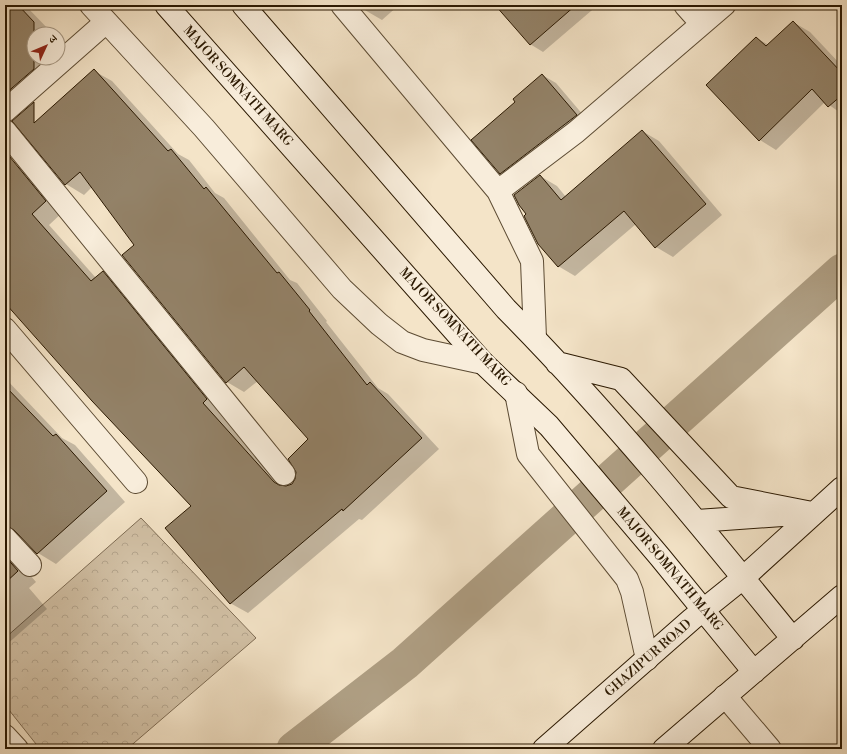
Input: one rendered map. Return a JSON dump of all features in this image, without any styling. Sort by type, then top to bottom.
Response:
[{"type":"main road","points":[[90,5],[204,128],[342,289],[379,324],[402,342],[423,350],[484,363]]},
{"type":"main road","name":"MAJOR SOMNATH MARG","points":[[166,5],[484,363],[549,426],[660,557],[754,672]]},
{"type":"main road","points":[[244,5],[506,309],[535,338],[697,520],[792,639]]},
{"type":"main road","points":[[342,5],[498,191],[532,261],[535,338]]},
{"type":"main road","points":[[685,5],[701,23]]},
{"type":"main road","points":[[498,191],[576,132],[701,23],[724,5]]},
{"type":"main road","points":[[5,111],[106,22]]},
{"type":"main road","points":[[5,131],[284,474]]},
{"type":"main road","points":[[5,329],[136,482]]},
{"type":"main road","points":[[557,363],[621,379],[727,494],[735,498],[812,514]]},
{"type":"main road","points":[[516,393],[528,454],[620,568],[627,579],[632,592],[647,658]]},
{"type":"main road","name":"GHAZIPUR ROAD","points":[[544,749],[703,609],[743,578],[842,488]]},
{"type":"main road","points":[[697,520],[812,514]]},
{"type":"main road","points":[[5,538],[30,565]]},
{"type":"main road","points":[[664,749],[842,596]]},
{"type":"main road","points":[[725,696],[770,749]]},
{"type":"main road","points":[[5,736],[17,749]]},
{"type":"green space","points":[[141,518],[256,638],[127,749],[40,749],[5,705],[5,638]]},
{"type":"building","points":[[5,5],[18,5],[34,22],[34,26],[26,26],[26,66],[34,66],[34,69],[5,94]]},
{"type":"building","points":[[495,5],[576,5],[530,45]]},
{"type":"building","points":[[793,21],[842,73],[842,95],[828,107],[812,89],[759,141],[706,85],[756,37],[766,46]]},
{"type":"building","points":[[94,69],[168,151],[171,149],[204,189],[206,187],[277,273],[279,272],[310,310],[309,311],[367,385],[370,382],[422,438],[343,511],[342,509],[230,604],[165,528],[191,506],[92,401],[5,303],[5,151],[46,201],[32,214],[91,281],[103,271],[207,399],[203,403],[274,482],[279,485],[286,486],[292,484],[295,479],[296,472],[288,459],[308,439],[244,367],[226,383],[122,255],[134,245],[80,172],[65,185],[12,121],[34,102],[34,123]]},
{"type":"building","points":[[542,74],[577,115],[500,174],[471,140],[515,102],[513,99]]},
{"type":"building","points":[[642,130],[706,204],[655,248],[624,211],[558,267],[538,244],[524,216],[526,214],[514,195],[540,175],[561,200]]},
{"type":"building","points":[[5,386],[53,436],[56,434],[107,491],[37,554],[14,530],[5,526]]},
{"type":"building","points":[[5,556],[18,571],[5,583]]},
{"type":"waterway","points":[[294,749],[405,663],[842,271]]}]
